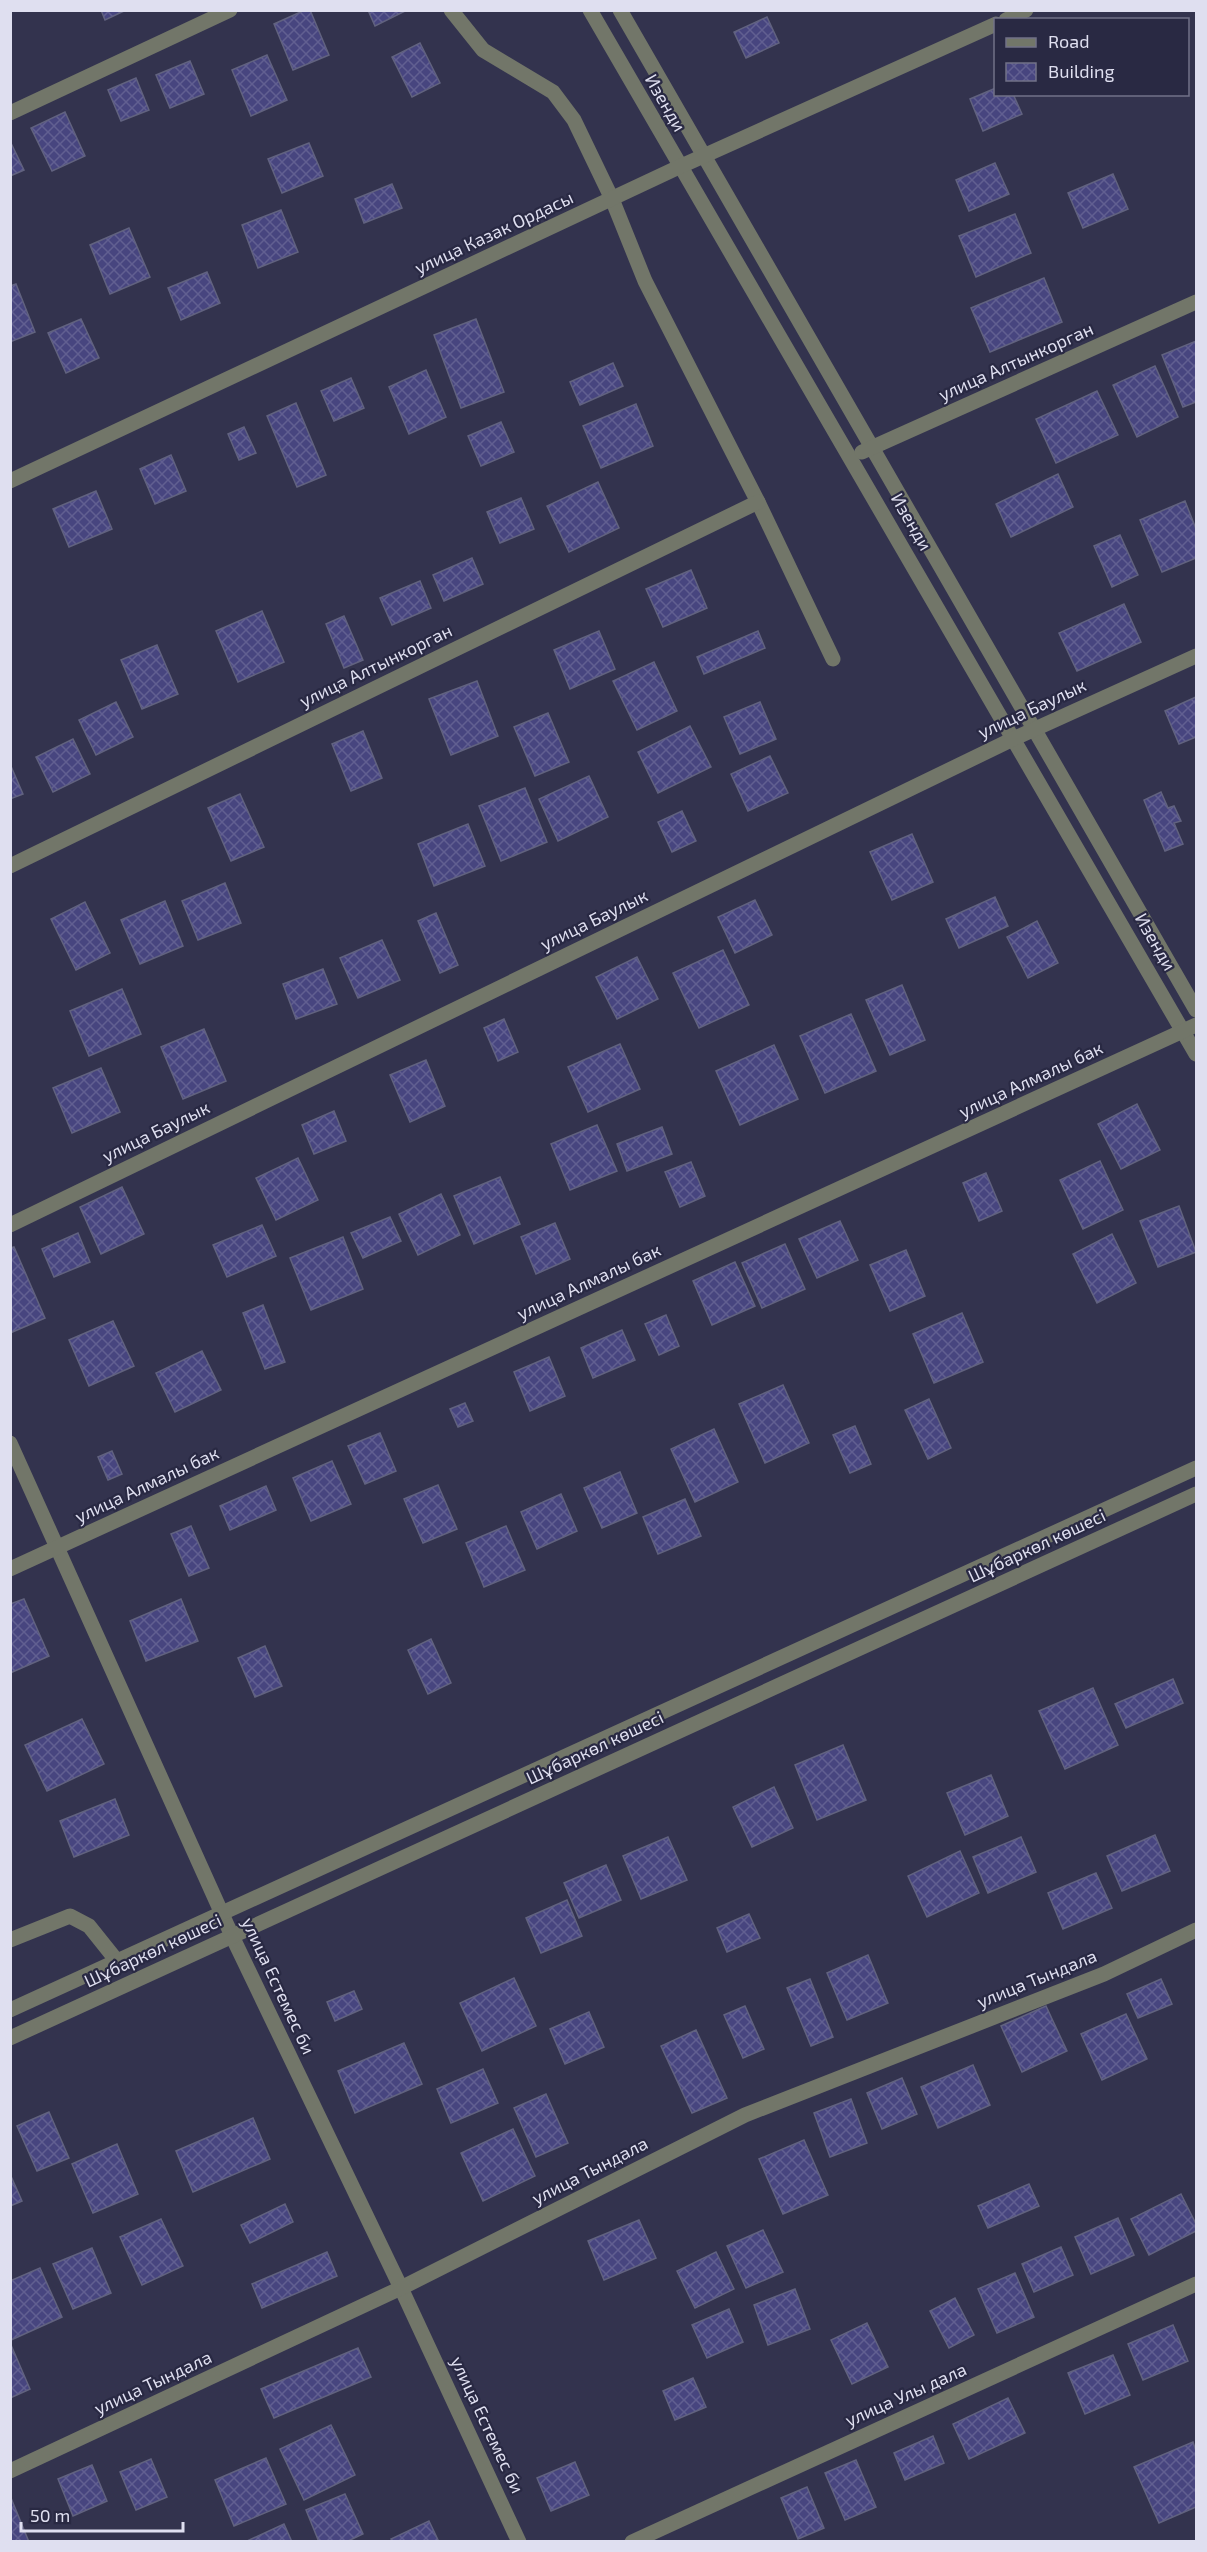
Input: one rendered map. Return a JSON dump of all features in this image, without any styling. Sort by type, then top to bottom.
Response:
[{"type":"street","points":[[10,113],[230,10]]},
{"type":"street","points":[[452,10],[483,50],[554,92],[574,120],[612,199],[645,281],[758,502],[833,659]]},
{"type":"street","name":"Изенди","points":[[590,10],[679,167],[851,457],[1013,739],[1190,1028],[1197,1054]]},
{"type":"street","name":"Изенди","points":[[620,10],[1197,1010]]},
{"type":"street","points":[[1010,18],[1026,10]]},
{"type":"street","name":"улица Казак Ордасы","points":[[10,481],[679,167],[994,25]]},
{"type":"street","name":"улица Алтынкорган","points":[[851,457],[1197,302]]},
{"type":"street","name":"улица Алтынкорган","points":[[10,866],[758,502]]},
{"type":"street","name":"улица Баулык","points":[[10,1225],[1013,739],[1197,656]]},
{"type":"street","name":"улица Алмалы бак","points":[[10,1569],[1190,1028]]},
{"type":"street","name":"улица Естемес би","points":[[10,1443],[232,1936],[402,2288],[519,2541]]},
{"type":"street","name":"Шұбаркөл көшесі","points":[[10,2010],[1197,1468]]},
{"type":"street","name":"Шұбаркөл көшесі","points":[[10,2038],[1197,1494]]},
{"type":"street","name":"Шұбаркөл көшесі","points":[[10,1941],[70,1916],[89,1926],[117,1962]]},
{"type":"street","name":"улица Тындала","points":[[10,2471],[402,2288],[745,2115],[1104,1974],[1197,1930]]},
{"type":"street","name":"улица Улы дала","points":[[632,2541],[1197,2284]]},
{"type":"building","points":[[101,10],[123,10],[124,11],[105,20]]},
{"type":"building","points":[[305,10],[310,10],[329,55],[293,70],[274,24]]},
{"type":"building","points":[[368,10],[407,10],[375,26]]},
{"type":"building","points":[[767,17],[779,43],[746,58],[734,32]]},
{"type":"building","points":[[420,43],[440,83],[412,97],[392,57]]},
{"type":"building","points":[[267,55],[287,100],[251,116],[232,70]]},
{"type":"building","points":[[190,61],[204,94],[170,108],[156,75]]},
{"type":"building","points":[[136,78],[149,110],[121,121],[108,90]]},
{"type":"building","points":[[994,89],[994,96],[1014,96],[1022,114],[983,131],[970,99]]},
{"type":"building","points":[[65,112],[85,156],[52,171],[31,128]]},
{"type":"building","points":[[10,141],[24,170],[10,176]]},
{"type":"building","points":[[309,143],[323,176],[282,193],[268,159]]},
{"type":"building","points":[[995,163],[1009,194],[969,211],[956,180]]},
{"type":"building","points":[[1113,174],[1128,209],[1083,228],[1068,193]]},
{"type":"building","points":[[392,184],[402,208],[364,223],[355,199]]},
{"type":"building","points":[[281,210],[298,252],[258,268],[242,225]]},
{"type":"building","points":[[1015,214],[1031,253],[976,277],[959,236]]},
{"type":"building","points":[[129,228],[150,277],[110,294],[90,245]]},
{"type":"building","points":[[207,272],[220,303],[181,320],[168,288]]},
{"type":"building","points":[[1044,278],[1062,322],[990,352],[971,308]]},
{"type":"building","points":[[16,284],[35,332],[10,342],[10,286]]},
{"type":"building","points":[[81,319],[99,358],[66,373],[48,333]]},
{"type":"building","points":[[476,319],[504,392],[461,408],[434,335]]},
{"type":"building","points":[[1196,341],[1196,402],[1183,407],[1162,355]]},
{"type":"building","points":[[613,363],[623,386],[580,405],[570,382]]},
{"type":"building","points":[[1155,366],[1178,417],[1137,437],[1113,385]]},
{"type":"building","points":[[426,370],[446,417],[409,434],[389,387]]},
{"type":"building","points":[[351,378],[364,408],[334,421],[321,391]]},
{"type":"building","points":[[1097,391],[1118,435],[1056,463],[1036,419]]},
{"type":"building","points":[[296,403],[326,475],[297,487],[267,416]]},
{"type":"building","points":[[636,404],[653,446],[601,468],[583,426]]},
{"type":"building","points":[[501,422],[514,452],[481,466],[468,436]]},
{"type":"building","points":[[244,427],[256,453],[239,460],[228,434]]},
{"type":"building","points":[[171,455],[186,491],[155,504],[140,469]]},
{"type":"building","points":[[1058,474],[1073,507],[1011,537],[996,504]]},
{"type":"building","points":[[598,482],[619,528],[569,552],[547,506]]},
{"type":"building","points":[[96,491],[112,529],[69,547],[53,509]]},
{"type":"building","points":[[521,498],[534,529],[500,543],[487,512]]},
{"type":"building","points":[[1185,501],[1196,529],[1196,558],[1162,572],[1140,520]]},
{"type":"building","points":[[1120,535],[1138,575],[1112,587],[1094,546]]},
{"type":"building","points":[[472,558],[483,584],[444,601],[433,575]]},
{"type":"building","points":[[691,570],[707,608],[663,627],[646,589]]},
{"type":"building","points":[[420,581],[431,608],[392,625],[380,598]]},
{"type":"building","points":[[1124,604],[1141,642],[1077,671],[1059,633]]},
{"type":"building","points":[[262,611],[284,662],[238,682],[216,631]]},
{"type":"building","points":[[344,616],[363,660],[344,668],[326,624]]},
{"type":"building","points":[[599,631],[615,669],[570,689],[554,650]]},
{"type":"building","points":[[758,631],[765,648],[704,674],[697,657]]},
{"type":"building","points":[[157,645],[178,694],[142,709],[121,660]]},
{"type":"building","points":[[654,662],[677,711],[637,730],[613,681]]},
{"type":"building","points":[[477,681],[498,736],[451,755],[429,699]]},
{"type":"building","points":[[1196,697],[1196,737],[1179,744],[1165,711]]},
{"type":"building","points":[[116,702],[133,737],[96,755],[79,720]]},
{"type":"building","points":[[760,702],[776,739],[740,754],[724,717]]},
{"type":"building","points":[[548,713],[569,762],[535,776],[514,727]]},
{"type":"building","points":[[690,726],[711,767],[658,793],[638,752]]},
{"type":"building","points":[[363,731],[382,778],[351,791],[332,744]]},
{"type":"building","points":[[73,739],[90,774],[53,792],[36,757]]},
{"type":"building","points":[[770,756],[788,793],[748,811],[731,774]]},
{"type":"building","points":[[10,764],[23,794],[10,799]]},
{"type":"building","points":[[589,776],[608,817],[558,841],[539,799]]},
{"type":"building","points":[[525,788],[547,842],[501,861],[479,806]]},
{"type":"building","points":[[1161,792],[1168,808],[1174,806],[1181,821],[1174,823],[1183,844],[1165,851],[1144,800]]},
{"type":"building","points":[[240,794],[264,847],[231,861],[208,808]]},
{"type":"building","points":[[682,811],[696,841],[672,852],[658,822]]},
{"type":"building","points":[[468,824],[485,866],[434,886],[418,844]]},
{"type":"building","points":[[912,834],[933,882],[892,900],[870,852]]},
{"type":"building","points":[[225,883],[241,923],[198,940],[182,901]]},
{"type":"building","points":[[995,897],[1008,926],[959,948],[946,919]]},
{"type":"building","points":[[755,900],[772,935],[735,953],[718,917]]},
{"type":"building","points":[[165,901],[183,946],[140,964],[121,920]]},
{"type":"building","points":[[85,902],[110,953],[76,970],[51,919]]},
{"type":"building","points":[[436,913],[458,965],[440,973],[418,921]]},
{"type":"building","points":[[1037,921],[1058,963],[1028,978],[1007,937]]},
{"type":"building","points":[[382,940],[400,980],[358,998],[340,958]]},
{"type":"building","points":[[723,950],[749,1005],[699,1028],[673,973]]},
{"type":"building","points":[[637,957],[658,999],[617,1019],[596,977]]},
{"type":"building","points":[[323,969],[337,1004],[296,1019],[283,984]]},
{"type":"building","points":[[902,985],[925,1040],[890,1055],[866,1000]]},
{"type":"building","points":[[122,989],[141,1034],[89,1056],[70,1011]]},
{"type":"building","points":[[851,1014],[876,1071],[825,1093],[800,1036]]},
{"type":"building","points":[[504,1019],[518,1052],[498,1061],[484,1028]]},
{"type":"building","points":[[204,1029],[226,1081],[183,1099],[161,1047]]},
{"type":"building","points":[[620,1044],[640,1089],[588,1112],[568,1067]]},
{"type":"building","points":[[774,1045],[798,1099],[740,1125],[716,1071]]},
{"type":"building","points":[[426,1060],[445,1106],[410,1122],[390,1075]]},
{"type":"building","points":[[101,1068],[120,1112],[72,1133],[53,1088]]},
{"type":"building","points":[[1137,1104],[1160,1150],[1121,1169],[1098,1124]]},
{"type":"building","points":[[334,1111],[346,1141],[314,1154],[302,1125]]},
{"type":"building","points":[[597,1125],[617,1171],[570,1190],[551,1144]]},
{"type":"building","points":[[662,1127],[672,1154],[627,1171],[617,1144]]},
{"type":"building","points":[[298,1158],[318,1200],[276,1220],[256,1178]]},
{"type":"building","points":[[1100,1161],[1123,1210],[1083,1229],[1060,1180]]},
{"type":"building","points":[[691,1162],[705,1196],[680,1207],[665,1172]]},
{"type":"building","points":[[986,1173],[1002,1211],[979,1221],[963,1183]]},
{"type":"building","points":[[500,1177],[520,1224],[474,1244],[454,1196]]},
{"type":"building","points":[[122,1187],[144,1234],[101,1254],[80,1207]]},
{"type":"building","points":[[441,1194],[460,1235],[418,1255],[399,1214]]},
{"type":"building","points":[[1179,1206],[1196,1252],[1158,1267],[1140,1221]]},
{"type":"building","points":[[390,1217],[401,1241],[363,1258],[351,1233]]},
{"type":"building","points":[[840,1221],[858,1260],[817,1278],[799,1239]]},
{"type":"building","points":[[555,1223],[570,1259],[536,1274],[521,1237]]},
{"type":"building","points":[[262,1225],[276,1256],[227,1277],[213,1245]]},
{"type":"building","points":[[78,1233],[90,1262],[54,1277],[42,1249]]},
{"type":"building","points":[[1112,1234],[1136,1283],[1097,1303],[1073,1254]]},
{"type":"building","points":[[343,1237],[363,1289],[311,1310],[290,1258]]},
{"type":"building","points":[[785,1244],[805,1289],[762,1308],[742,1263]]},
{"type":"building","points":[[14,1247],[45,1318],[10,1333],[10,1248]]},
{"type":"building","points":[[906,1250],[925,1296],[890,1311],[870,1265]]},
{"type":"building","points":[[735,1262],[755,1306],[712,1325],[693,1281]]},
{"type":"building","points":[[263,1305],[285,1362],[265,1369],[243,1313]]},
{"type":"building","points":[[962,1313],[983,1362],[934,1383],[913,1334]]},
{"type":"building","points":[[666,1315],[679,1346],[659,1355],[645,1324]]},
{"type":"building","points":[[113,1321],[134,1366],[89,1386],[69,1340]]},
{"type":"building","points":[[622,1330],[635,1360],[593,1378],[581,1348]]},
{"type":"building","points":[[202,1351],[221,1390],[175,1412],[156,1373]]},
{"type":"building","points":[[549,1357],[565,1396],[530,1411],[514,1372]]},
{"type":"building","points":[[783,1385],[809,1443],[765,1463],[739,1404]]},
{"type":"building","points":[[929,1399],[951,1448],[928,1459],[905,1410]]},
{"type":"building","points":[[465,1403],[473,1421],[458,1427],[450,1409]]},
{"type":"building","points":[[855,1426],[871,1464],[850,1473],[833,1435]]},
{"type":"building","points":[[714,1429],[738,1482],[695,1502],[671,1449]]},
{"type":"building","points":[[380,1433],[396,1471],[365,1484],[348,1446]]},
{"type":"building","points":[[112,1451],[122,1474],[108,1480],[98,1457]]},
{"type":"building","points":[[332,1461],[351,1504],[311,1521],[293,1478]]},
{"type":"building","points":[[620,1472],[637,1513],[602,1528],[584,1488]]},
{"type":"building","points":[[438,1485],[457,1529],[423,1543],[404,1499]]},
{"type":"building","points":[[266,1486],[276,1510],[230,1530],[220,1506]]},
{"type":"building","points":[[561,1494],[577,1531],[537,1549],[521,1512]]},
{"type":"building","points":[[685,1499],[701,1536],[658,1554],[643,1517]]},
{"type":"building","points":[[191,1526],[209,1568],[189,1576],[171,1534]]},
{"type":"building","points":[[506,1526],[525,1570],[484,1587],[466,1543]]},
{"type":"building","points":[[24,1599],[49,1656],[10,1673],[10,1604]]},
{"type":"building","points":[[181,1599],[198,1641],[146,1661],[130,1621]]},
{"type":"building","points":[[431,1639],[451,1683],[428,1694],[408,1650]]},
{"type":"building","points":[[265,1646],[282,1686],[255,1697],[238,1658]]},
{"type":"building","points":[[1173,1679],[1183,1703],[1126,1728],[1115,1704]]},
{"type":"building","points":[[1093,1688],[1118,1745],[1065,1769],[1039,1711]]},
{"type":"building","points":[[82,1719],[104,1764],[47,1791],[25,1745]]},
{"type":"building","points":[[843,1745],[866,1800],[817,1820],[795,1765]]},
{"type":"building","points":[[991,1775],[1008,1816],[965,1835],[947,1793]]},
{"type":"building","points":[[774,1787],[793,1828],[752,1847],[733,1807]]},
{"type":"building","points":[[115,1799],[129,1835],[74,1857],[60,1821]]},
{"type":"building","points":[[1155,1835],[1170,1871],[1122,1891],[1107,1856]]},
{"type":"building","points":[[668,1837],[687,1880],[641,1899],[623,1856]]},
{"type":"building","points":[[1021,1837],[1036,1872],[988,1893],[973,1857]]},
{"type":"building","points":[[960,1851],[979,1893],[927,1917],[908,1876]]},
{"type":"building","points":[[606,1865],[621,1900],[579,1918],[564,1883]]},
{"type":"building","points":[[1096,1873],[1112,1908],[1063,1929],[1048,1893]]},
{"type":"building","points":[[567,1900],[582,1936],[541,1953],[526,1918]]},
{"type":"building","points":[[749,1914],[760,1938],[727,1952],[717,1928]]},
{"type":"building","points":[[868,1955],[888,2003],[847,2020],[827,1973]]},
{"type":"building","points":[[514,1978],[536,2026],[482,2051],[460,2003]]},
{"type":"building","points":[[810,1979],[833,2037],[811,2046],[787,1988]]},
{"type":"building","points":[[1161,1979],[1172,2004],[1138,2018],[1127,1994]]},
{"type":"building","points":[[354,1991],[362,2009],[335,2021],[327,2002]]},
{"type":"building","points":[[745,2006],[764,2049],[743,2058],[724,2015]]},
{"type":"building","points":[[1046,2006],[1067,2051],[1022,2072],[1001,2026]]},
{"type":"building","points":[[589,2012],[604,2047],[565,2064],[550,2029]]},
{"type":"building","points":[[1126,2014],[1147,2059],[1102,2080],[1081,2034]]},
{"type":"building","points":[[696,2030],[727,2098],[692,2113],[661,2046]]},
{"type":"building","points":[[404,2043],[422,2084],[355,2113],[338,2071]]},
{"type":"building","points":[[973,2065],[990,2105],[938,2128],[921,2087]]},
{"type":"building","points":[[483,2069],[498,2103],[451,2123],[437,2089]]},
{"type":"building","points":[[902,2078],[917,2114],[882,2129],[867,2093]]},
{"type":"building","points":[[546,2094],[568,2143],[536,2157],[514,2108]]},
{"type":"building","points":[[851,2099],[867,2143],[830,2157],[814,2113]]},
{"type":"building","points":[[49,2112],[69,2158],[37,2171],[17,2126]]},
{"type":"building","points":[[253,2118],[270,2159],[193,2192],[176,2151]]},
{"type":"building","points":[[513,2129],[535,2176],[483,2201],[461,2153]]},
{"type":"building","points":[[804,2140],[828,2195],[783,2214],[759,2159]]},
{"type":"building","points":[[117,2144],[138,2194],[93,2213],[72,2164]]},
{"type":"building","points":[[10,2174],[22,2201],[10,2206]]},
{"type":"building","points":[[1029,2184],[1039,2206],[988,2228],[978,2206]]},
{"type":"building","points":[[1181,2194],[1196,2224],[1196,2231],[1149,2255],[1131,2219]]},
{"type":"building","points":[[285,2204],[293,2222],[250,2243],[241,2225]]},
{"type":"building","points":[[1118,2218],[1134,2255],[1091,2274],[1075,2237]]},
{"type":"building","points":[[161,2219],[183,2266],[142,2285],[120,2237]]},
{"type":"building","points":[[639,2220],[656,2258],[604,2280],[588,2241]]},
{"type":"building","points":[[763,2230],[783,2272],[746,2288],[727,2246]]},
{"type":"building","points":[[1061,2247],[1073,2275],[1034,2292],[1022,2264]]},
{"type":"building","points":[[92,2248],[111,2293],[73,2309],[53,2264]]},
{"type":"building","points":[[327,2252],[337,2276],[262,2308],[252,2284]]},
{"type":"building","points":[[716,2252],[734,2289],[695,2308],[677,2271]]},
{"type":"building","points":[[40,2268],[62,2317],[11,2340],[10,2281]]},
{"type":"building","points":[[1015,2273],[1034,2317],[997,2333],[978,2289]]},
{"type":"building","points":[[795,2289],[810,2329],[768,2345],[754,2305]]},
{"type":"building","points":[[955,2298],[974,2335],[949,2348],[930,2311]]},
{"type":"building","points":[[729,2309],[743,2342],[707,2358],[692,2325]]},
{"type":"building","points":[[867,2323],[888,2367],[852,2384],[831,2340]]},
{"type":"building","points":[[1173,2325],[1188,2361],[1143,2380],[1128,2344]]},
{"type":"building","points":[[10,2346],[30,2389],[10,2398]]},
{"type":"building","points":[[358,2348],[371,2377],[274,2418],[261,2389]]},
{"type":"building","points":[[1113,2355],[1130,2395],[1085,2414],[1068,2373]]},
{"type":"building","points":[[693,2378],[706,2407],[675,2420],[663,2391]]},
{"type":"building","points":[[1008,2398],[1025,2433],[969,2459],[953,2424]]},
{"type":"building","points":[[331,2425],[355,2475],[304,2500],[280,2449]]},
{"type":"building","points":[[933,2436],[944,2463],[905,2480],[894,2453]]},
{"type":"building","points":[[1193,2442],[1196,2451],[1196,2507],[1159,2523],[1134,2467]]},
{"type":"building","points":[[266,2458],[286,2504],[234,2526],[215,2480]]},
{"type":"building","points":[[151,2459],[167,2497],[136,2510],[120,2472]]},
{"type":"building","points":[[856,2460],[876,2507],[845,2520],[825,2473]]},
{"type":"building","points":[[575,2462],[589,2495],[551,2511],[537,2478]]},
{"type":"building","points":[[92,2465],[107,2501],[73,2516],[58,2479]]},
{"type":"building","points":[[807,2487],[824,2528],[798,2539],[781,2498]]},
{"type":"building","points":[[345,2494],[363,2534],[346,2542],[319,2542],[306,2510]]},
{"type":"building","points":[[11,2498],[29,2542],[10,2542]]},
{"type":"building","points":[[429,2521],[439,2542],[393,2542],[391,2539]]},
{"type":"building","points":[[284,2524],[292,2542],[245,2542]]}]
